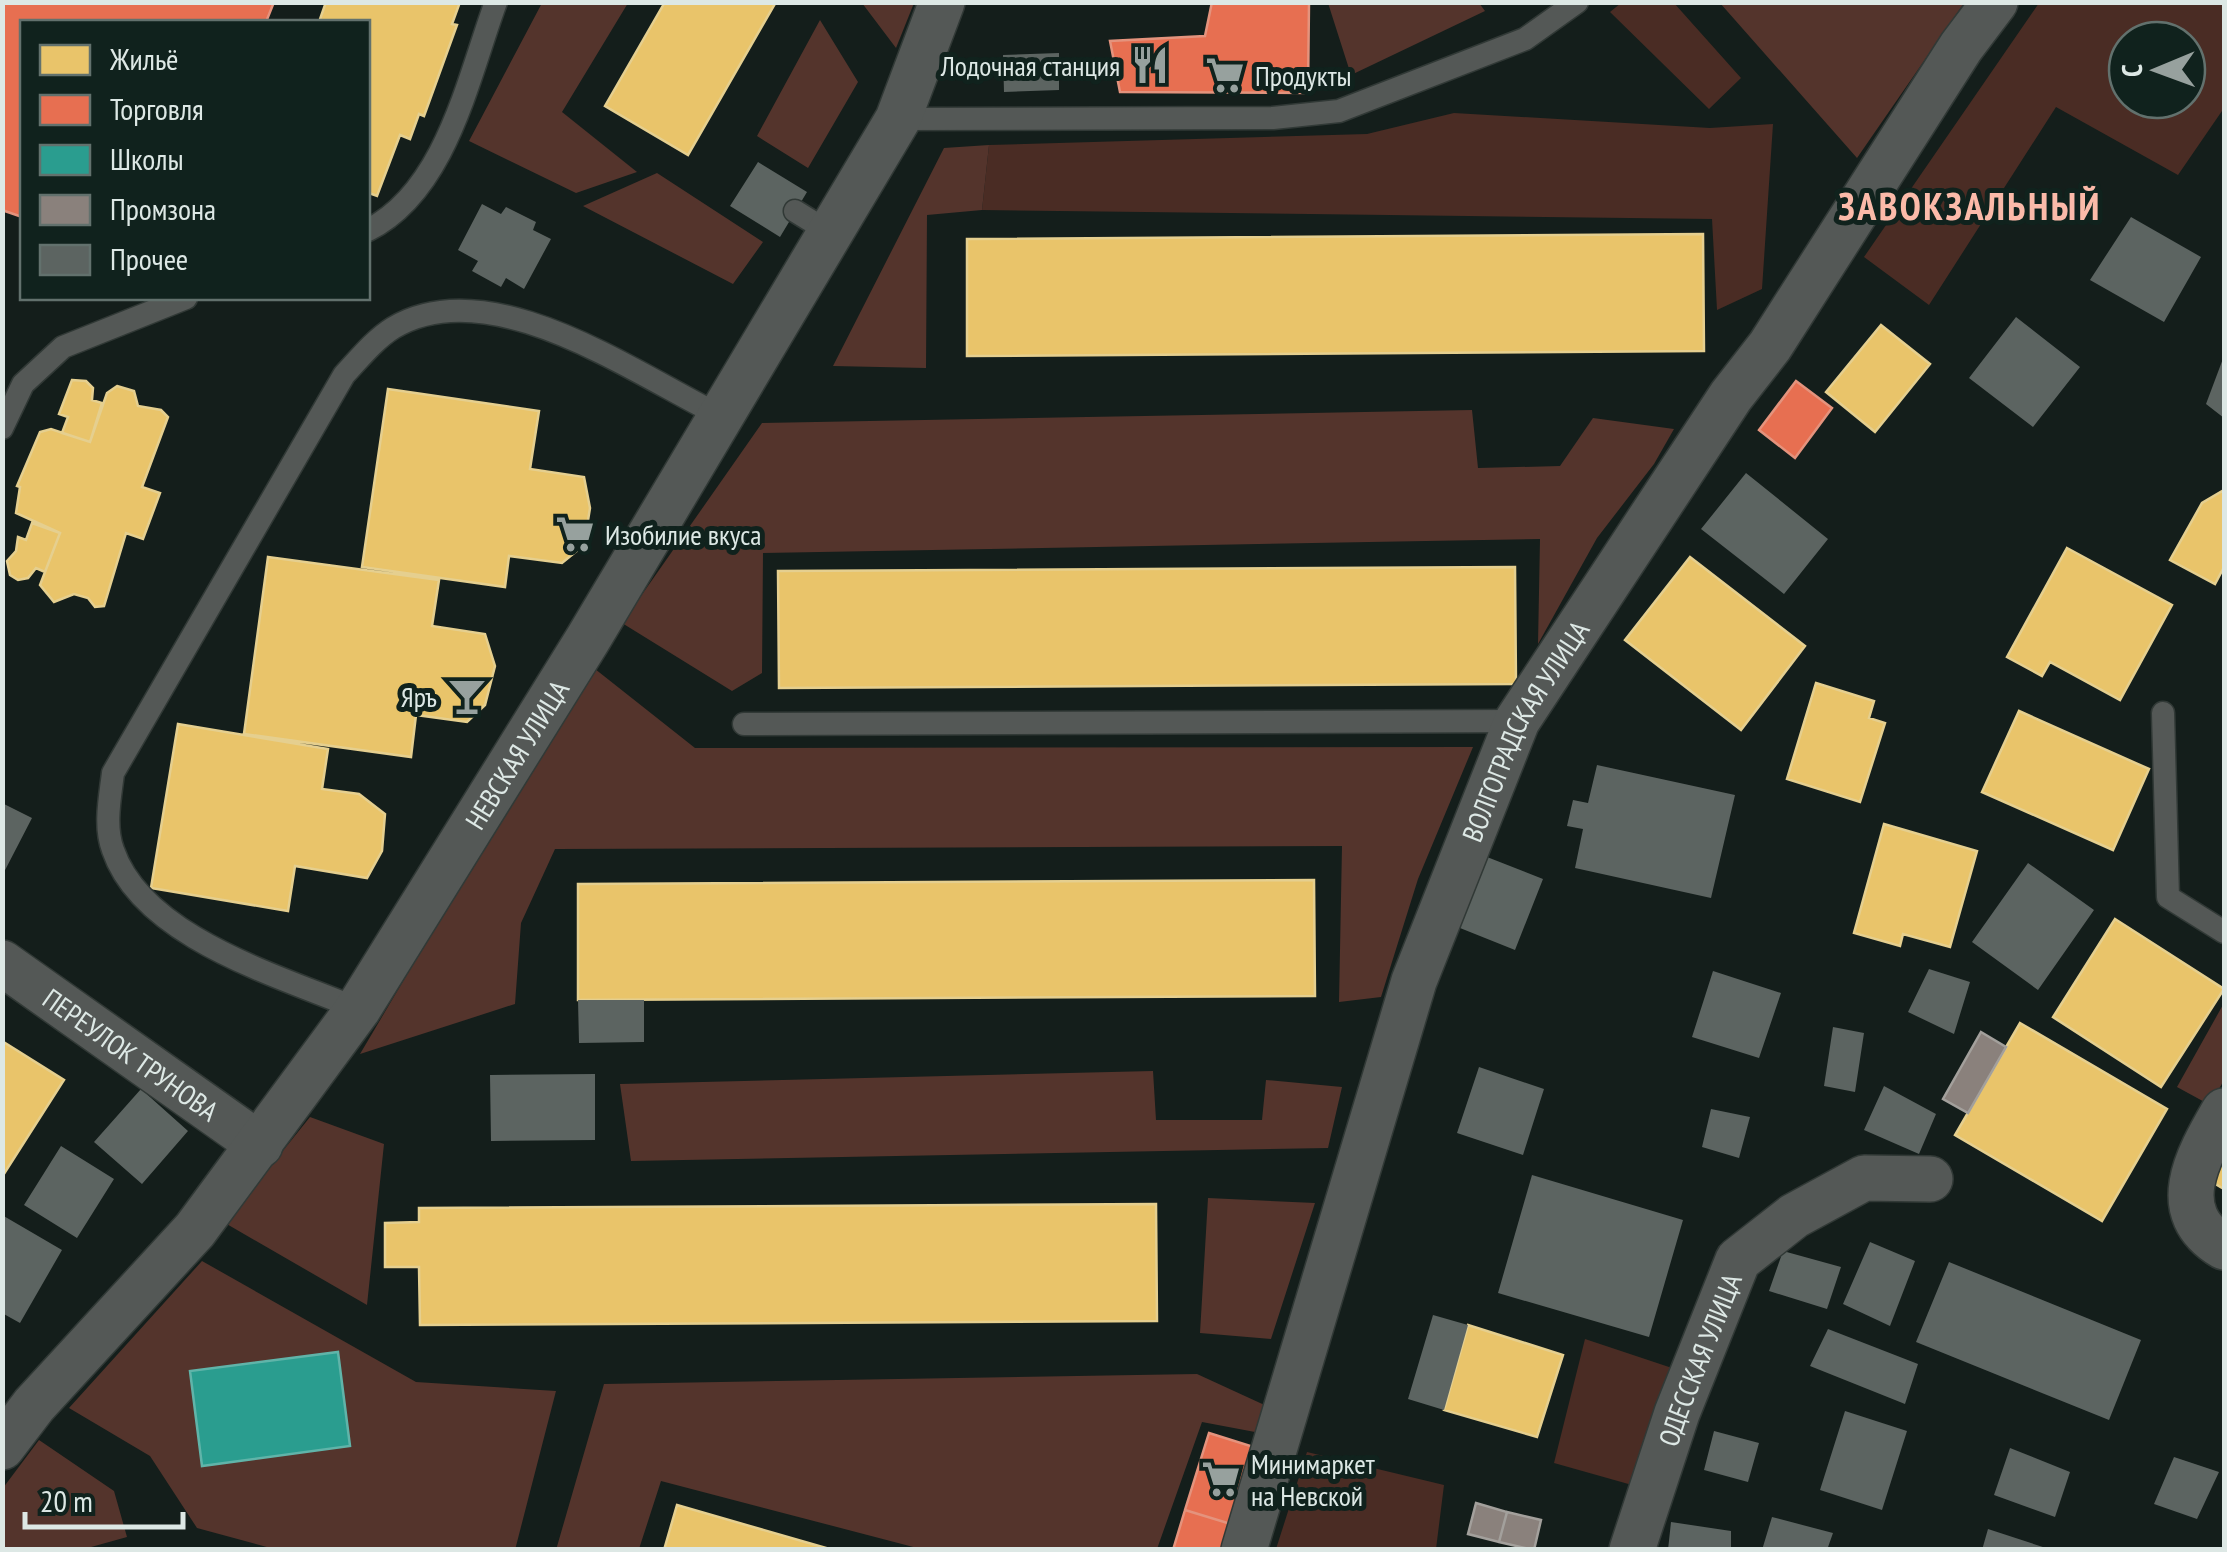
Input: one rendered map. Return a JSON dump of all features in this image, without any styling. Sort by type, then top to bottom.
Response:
[{"type":"street","name":"НЕВСКАЯ УЛИЦА","points":[[2,1447],[34,1405],[194,1230],[358,1009],[588,639],[719,415],[812,222],[898,118],[942,2]]},
{"type":"street","name":"ВОЛГОГРАДСКАЯ УЛИЦА","points":[[1244,1550],[1414,982],[1517,721],[1731,396],[1770,346],[1961,47],[1995,2]]},
{"type":"street","name":"ПЕРЕУЛОК ТРУНОВА","points":[[2,963],[260,1146]]},
{"type":"street","points":[[2224,1111],[2197,1156],[2190,1206],[2198,1225],[2224,1247]]},
{"type":"street","name":"ОДЕССКАЯ УЛИЦА","points":[[1632,1550],[1676,1413],[1738,1260],[1794,1216],[1864,1178],[1930,1179]]},
{"type":"lane","points":[[370,229],[384,221],[426,177],[460,102],[496,2]]},
{"type":"lane","points":[[898,118],[1273,118],[1339,112],[1525,39],[1577,2]]},
{"type":"lane","points":[[2,428],[23,384],[63,347],[181,300]]},
{"type":"lane","points":[[358,1009],[217,949],[160,914],[131,884],[112,849],[108,812],[113,773],[344,376],[394,328],[420,316],[464,308],[542,327],[719,415]]},
{"type":"lane","points":[[2163,713],[2168,896],[2224,932]]},
{"type":"lane","points":[[744,724],[1517,721]]},
{"type":"shaded area","points":[[542,3],[628,3],[562,112],[637,172],[576,193],[469,141]]},
{"type":"shaded area","points":[[862,3],[914,3],[896,48]]},
{"type":"shaded area","points":[[1328,3],[1479,3],[1485,11],[1351,75]]},
{"type":"shaded area","points":[[1621,3],[1674,3],[1741,78],[1709,109],[1610,12]]},
{"type":"shaded area","points":[[1720,3],[1964,3],[1857,158]]},
{"type":"shaded area","points":[[2039,3],[2224,3],[2224,108],[2178,175],[2056,107],[1929,305],[1864,257]]},
{"type":"shaded area","points":[[820,20],[858,82],[808,168],[757,136]]},
{"type":"shaded area","points":[[1454,113],[1710,128],[1773,124],[1762,289],[1717,310],[1712,219],[982,210],[989,145],[1367,134]]},
{"type":"shaded area","points":[[989,145],[982,210],[927,215],[926,368],[833,366],[944,148]]},
{"type":"shaded area","points":[[657,173],[763,242],[733,284],[583,206]]},
{"type":"shaded area","points":[[1472,410],[1478,468],[1560,466],[1593,418],[1674,429],[1654,464],[1597,538],[1538,644],[1540,539],[763,553],[762,673],[732,691],[622,623],[762,423]]},
{"type":"shaded area","points":[[590,665],[695,748],[1473,747],[1418,879],[1381,997],[1339,1002],[1342,846],[555,849],[521,923],[515,1004],[360,1054]]},
{"type":"shaded area","points":[[2224,1003],[2224,1080],[2210,1105],[2177,1087]]},
{"type":"shaded area","points":[[1153,1071],[1156,1120],[1262,1120],[1266,1080],[1342,1087],[1328,1148],[631,1161],[620,1084]]},
{"type":"shaded area","points":[[310,1117],[384,1144],[367,1305],[225,1223]]},
{"type":"shaded area","points":[[1208,1198],[1315,1203],[1271,1339],[1200,1333]]},
{"type":"shaded area","points":[[202,1261],[416,1382],[556,1391],[515,1550],[274,1549],[197,1528],[150,1456],[69,1408]]},
{"type":"shaded area","points":[[1585,1339],[1672,1368],[1632,1485],[1554,1463]]},
{"type":"shaded area","points":[[1197,1374],[1271,1408],[1255,1432],[1202,1422],[1157,1549],[921,1549],[661,1481],[639,1549],[556,1550],[604,1384]]},
{"type":"shaded area","points":[[39,1440],[114,1491],[127,1537],[84,1549],[3,1549],[3,1488]]},
{"type":"shaded area","points":[[1307,1452],[1444,1485],[1436,1549],[1276,1549]]},
{"type":"building: Жильё","points":[[326,2],[460,2],[452,24],[457,25],[424,116],[419,114],[410,139],[400,135],[377,196],[370,193],[370,20],[320,20]]},
{"type":"building: Жильё","points":[[665,2],[776,2],[688,155],[605,106]]},
{"type":"building: Жильё","points":[[1703,234],[1704,351],[967,356],[967,239]]},
{"type":"building: Жильё","points":[[1881,325],[1930,364],[1875,432],[1826,392]]},
{"type":"building: Жильё","points":[[72,380],[86,381],[93,388],[92,400],[102,403],[90,442],[62,433],[68,417],[59,414]]},
{"type":"building: Жильё","points":[[117,386],[134,391],[138,406],[161,410],[168,417],[142,487],[160,493],[143,539],[126,533],[104,606],[95,607],[88,598],[74,594],[54,602],[40,585],[60,533],[16,513],[20,487],[17,486],[40,432],[51,429],[90,442],[107,393]]},
{"type":"building: Жильё","points":[[388,389],[539,411],[530,469],[584,477],[590,508],[584,545],[562,563],[509,556],[505,587],[362,567]]},
{"type":"building: Жильё","points":[[2224,490],[2224,567],[2215,584],[2170,560],[2202,503]]},
{"type":"building: Жильё","points":[[32,523],[60,533],[45,572],[36,568],[28,578],[18,580],[10,575],[7,561],[16,551],[18,537],[26,540]]},
{"type":"building: Жильё","points":[[2067,548],[2172,605],[2120,700],[2050,662],[2042,676],[2007,657]]},
{"type":"building: Жильё","points":[[268,557],[439,580],[432,626],[485,634],[495,666],[485,705],[467,722],[416,715],[411,757],[244,734]]},
{"type":"building: Жильё","points":[[1690,557],[1805,646],[1741,730],[1625,640]]},
{"type":"building: Жильё","points":[[1515,567],[1516,684],[779,688],[778,571]]},
{"type":"building: Жильё","points":[[1816,683],[1874,701],[1869,718],[1885,723],[1860,802],[1787,779]]},
{"type":"building: Жильё","points":[[2019,711],[2149,769],[2113,850],[1982,792]]},
{"type":"building: Жильё","points":[[178,724],[328,749],[322,789],[359,794],[385,814],[382,851],[367,878],[295,866],[288,911],[151,888]]},
{"type":"building: Жильё","points":[[1884,824],[1977,851],[1950,947],[1903,934],[1900,946],[1854,933]]},
{"type":"building: Жильё","points":[[1314,880],[1315,996],[578,1000],[578,884]]},
{"type":"building: Жильё","points":[[2115,919],[2224,989],[2161,1087],[2053,1017]]},
{"type":"building: Жильё","points":[[2020,1023],[2167,1109],[2102,1221],[1955,1135]]},
{"type":"building: Жильё","points":[[2,1041],[64,1080],[2,1177]]},
{"type":"building: Жильё","points":[[2224,1139],[2224,1189],[2202,1176]]},
{"type":"building: Жильё","points":[[1156,1204],[1157,1321],[420,1325],[419,1267],[385,1267],[385,1223],[419,1222],[419,1208]]},
{"type":"building: Жильё","points":[[1468,1325],[1563,1355],[1537,1437],[1444,1410]]},
{"type":"building: Жильё","points":[[677,1505],[833,1550],[664,1550]]},
{"type":"building: Торговля","points":[[2,2],[274,2],[267,20],[20,20],[20,216],[2,210]]},
{"type":"building: Торговля","points":[[2,2],[274,2],[267,20],[20,20],[20,216],[2,210]]},
{"type":"building: Торговля","points":[[1212,2],[1309,2],[1308,93],[1120,92],[1110,41],[1205,36]]},
{"type":"building: Торговля","points":[[1796,381],[1832,408],[1795,458],[1759,430]]},
{"type":"building: Торговля","name":"Минимаркет на Невской","points":[[1209,1433],[1257,1448],[1234,1525],[1185,1510]]},
{"type":"building: Торговля","points":[[1185,1510],[1234,1525],[1226,1550],[1173,1550]]},
{"type":"building: Школы","points":[[338,1352],[350,1446],[202,1466],[190,1371]]},
{"type":"building: Промзона","points":[[1981,1032],[2006,1047],[1968,1113],[1943,1099]]},
{"type":"building: Промзона","points":[[1476,1503],[1507,1512],[1499,1542],[1468,1534]]},
{"type":"building: Промзона","points":[[1507,1512],[1541,1520],[1534,1550],[1499,1542]]},
{"type":"building: Прочее","points":[[1059,53],[1059,90],[1004,92],[1003,55]]},
{"type":"building: Прочее","points":[[758,162],[807,192],[780,237],[730,206]]},
{"type":"building: Прочее","points":[[482,204],[501,214],[506,207],[536,222],[533,230],[551,239],[524,289],[506,278],[501,287],[472,271],[478,261],[458,250]]},
{"type":"building: Прочее","points":[[2131,217],[2201,257],[2164,322],[2090,280]]},
{"type":"building: Прочее","points":[[2016,317],[2080,367],[2033,427],[1969,378]]},
{"type":"building: Прочее","points":[[2224,356],[2224,418],[2206,404]]},
{"type":"building: Прочее","points":[[1746,473],[1828,539],[1784,594],[1701,529]]},
{"type":"building: Прочее","points":[[1597,765],[1735,795],[1711,898],[1575,868],[1583,829],[1567,826],[1573,800],[1588,803]]},
{"type":"building: Прочее","points":[[2,803],[32,818],[2,876]]},
{"type":"building: Прочее","points":[[1487,857],[1543,879],[1515,950],[1460,928]]},
{"type":"building: Прочее","points":[[2028,863],[2094,910],[2038,990],[1972,942]]},
{"type":"building: Прочее","points":[[1929,969],[1970,982],[1954,1034],[1908,1012]]},
{"type":"building: Прочее","points":[[1713,971],[1781,993],[1759,1058],[1692,1037]]},
{"type":"building: Прочее","points":[[578,1000],[644,1000],[644,1042],[579,1043]]},
{"type":"building: Прочее","points":[[1833,1027],[1864,1033],[1855,1092],[1824,1086]]},
{"type":"building: Прочее","points":[[1479,1067],[1544,1089],[1523,1155],[1457,1133]]},
{"type":"building: Прочее","points":[[595,1074],[595,1140],[491,1141],[490,1075]]},
{"type":"building: Прочее","points":[[1884,1086],[1936,1114],[1919,1154],[1864,1130]]},
{"type":"building: Прочее","points":[[141,1089],[188,1131],[142,1184],[94,1142]]},
{"type":"building: Прочее","points":[[1711,1109],[1750,1117],[1739,1158],[1702,1147]]},
{"type":"building: Прочее","points":[[61,1146],[114,1179],[77,1238],[24,1205]]},
{"type":"building: Прочее","points":[[1532,1175],[1683,1220],[1649,1337],[1498,1293]]},
{"type":"building: Прочее","points":[[2,1215],[62,1250],[20,1323],[2,1313]]},
{"type":"building: Прочее","points":[[1870,1242],[1915,1261],[1890,1326],[1843,1304]]},
{"type":"building: Прочее","points":[[1783,1251],[1841,1267],[1827,1309],[1769,1291]]},
{"type":"building: Прочее","points":[[1949,1262],[2141,1340],[2109,1420],[1916,1342]]},
{"type":"building: Прочее","points":[[1433,1315],[1468,1325],[1444,1410],[1408,1399]]},
{"type":"building: Прочее","points":[[1828,1329],[1918,1364],[1905,1404],[1810,1366]]},
{"type":"building: Прочее","points":[[1845,1411],[1907,1431],[1882,1510],[1820,1490]]},
{"type":"building: Прочее","points":[[1714,1431],[1759,1443],[1748,1482],[1704,1470]]},
{"type":"building: Прочее","points":[[2010,1448],[2070,1472],[2055,1517],[1994,1495]]},
{"type":"building: Прочее","points":[[2174,1457],[2219,1472],[2197,1519],[2154,1504]]},
{"type":"building: Прочее","points":[[1772,1517],[1833,1533],[1827,1550],[1762,1550]]},
{"type":"building: Прочее","points":[[1671,1522],[1731,1531],[1731,1550],[1668,1550]]},
{"type":"building: Прочее","points":[[1988,1529],[2049,1549],[1982,1550]]},
{"type":"place","name":"Лодочная станция","points":[[1150,65]]},
{"type":"place","name":"Продукты","points":[[1225,75]]},
{"type":"place","name":"Изобилие вкуса","points":[[575,534]]},
{"type":"place","name":"Яръ","points":[[467,696]]},
{"type":"place","name":"Минимаркет на Невской","points":[[1221,1479]]},
{"type":"district","name":"ЗАВОКЗАЛЬНЫЙ","points":[[1970,205]]}]
